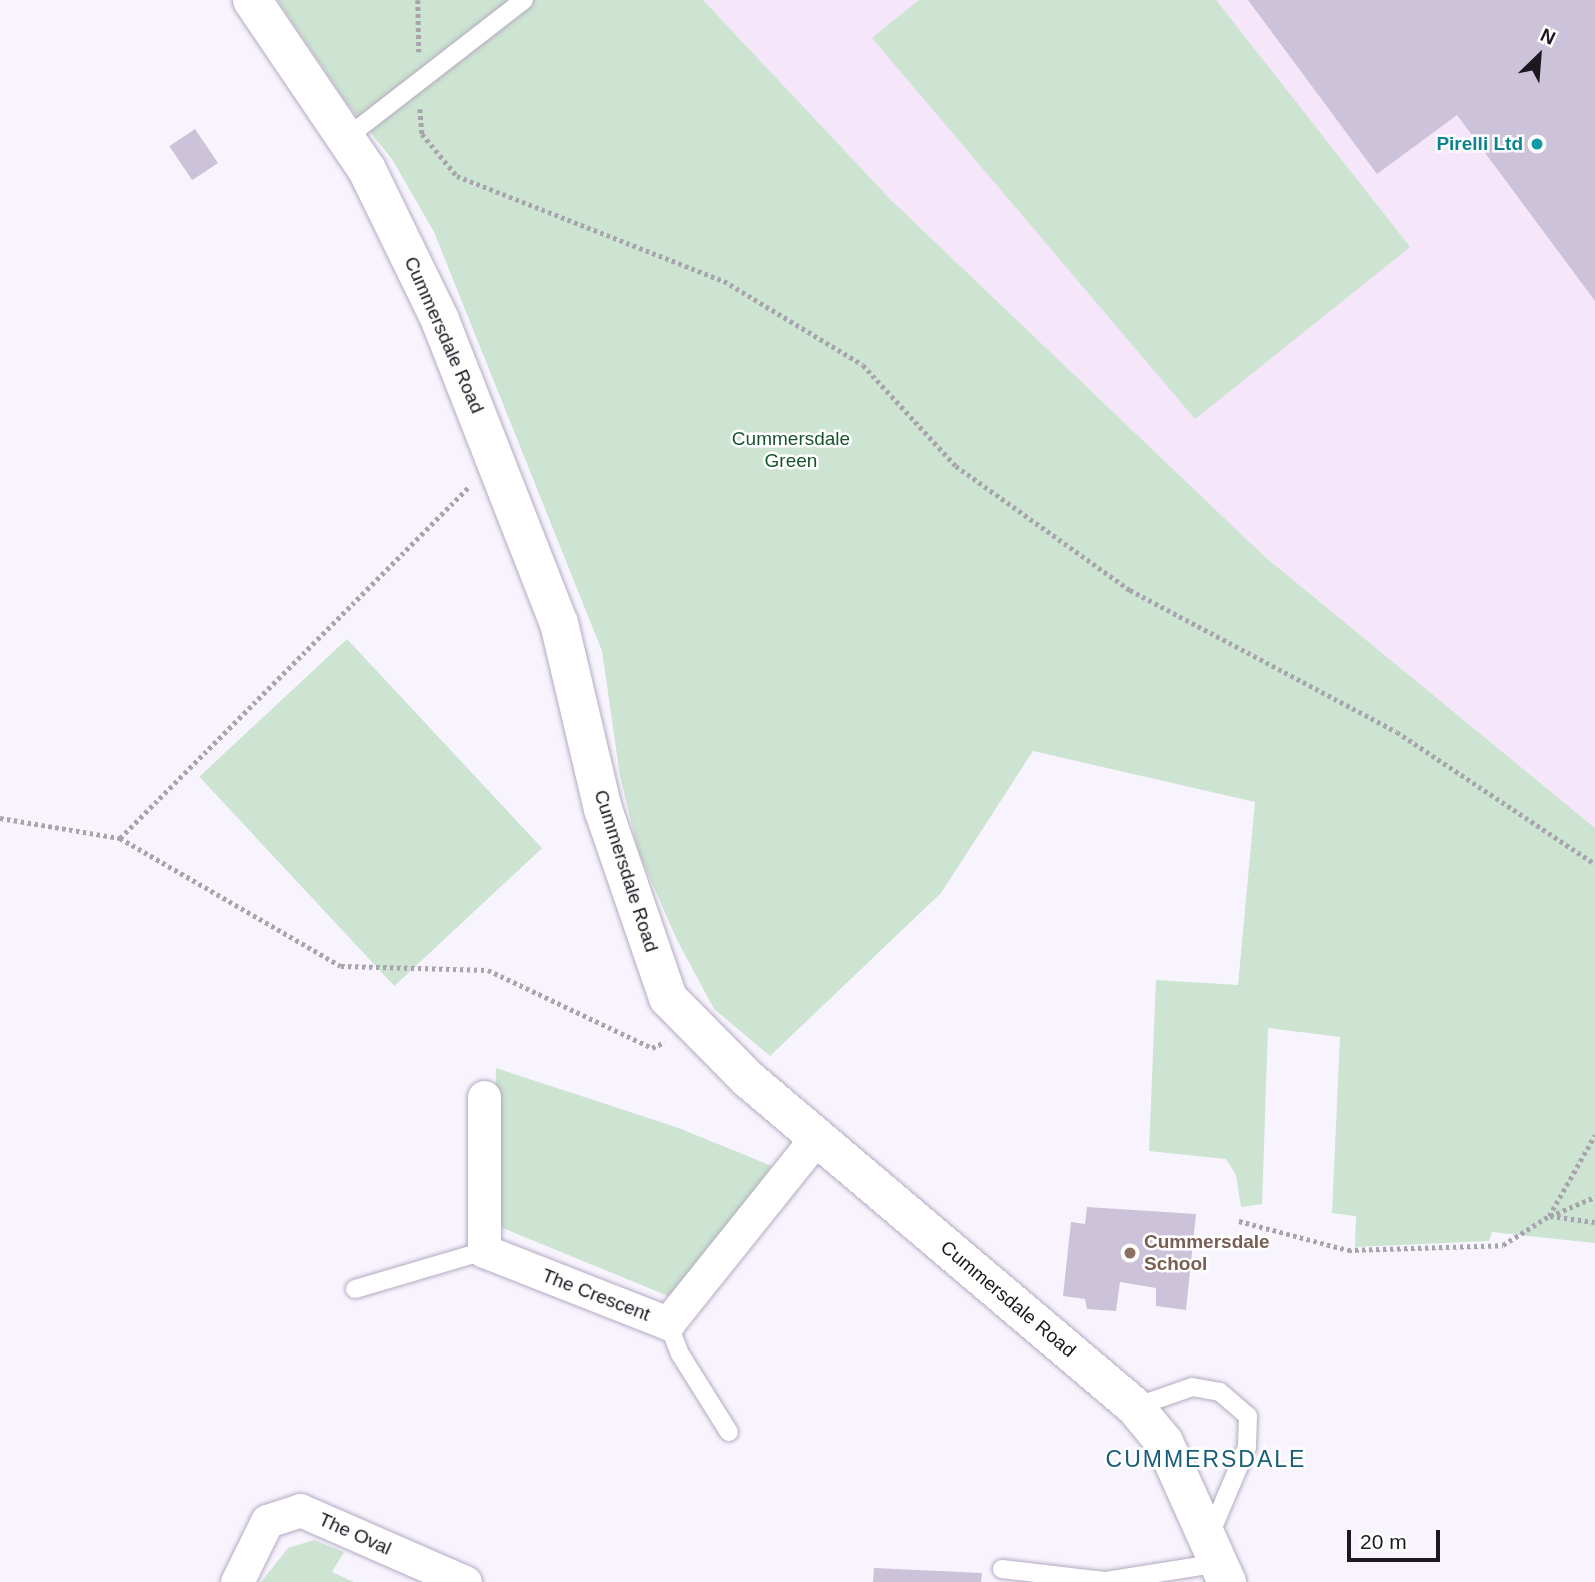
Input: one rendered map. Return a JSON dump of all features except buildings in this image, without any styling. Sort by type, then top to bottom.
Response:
[{"type":"street","name":"Cummersdale Road","points":[[252,0],[367,170],[440,320],[498,458],[559,623],[603,809],[668,998],[748,1079],[1135,1407],[1164,1442],[1218,1561]]},
{"type":"street","points":[[484,1097],[484,1251]]},
{"type":"street","name":"The Crescent","points":[[484,1251],[668,1323],[817,1137]]},
{"type":"street","name":"The Oval","points":[[237,1582],[267,1521],[300,1510],[465,1582]]},
{"type":"lane","points":[[346,138],[524,0]]},
{"type":"lane","points":[[355,1289],[484,1251]]},
{"type":"lane","points":[[668,1323],[680,1354],[729,1432]]},
{"type":"lane","points":[[1002,1569],[1106,1581],[1218,1561],[1247,1447],[1248,1416],[1220,1392],[1192,1387],[1135,1407]]},
{"type":"path","points":[[418,0],[418,82],[422,134],[457,176],[724,281],[863,365],[956,466],[1130,590],[1397,732],[1595,864]]},
{"type":"path","points":[[120,838],[498,458]]},
{"type":"path","points":[[0,818],[120,838],[341,966],[488,971],[652,1048],[698,1028]]},
{"type":"path","points":[[1549,1216],[1595,1135]]},
{"type":"path","points":[[1239,1221],[1348,1250],[1503,1245],[1549,1216],[1595,1198]]},
{"type":"path","points":[[1549,1216],[1595,1222]]},
{"type":"shaded area","points":[[703,0],[1595,0],[1595,828],[1265,557],[891,200]]},
{"type":"green space","name":"Cummersdale Green","points":[[277,0],[703,0],[891,200],[1265,557],[1595,828],[1595,1243],[1492,1232],[1489,1241],[1355,1247],[1356,1216],[1332,1213],[1340,1037],[1268,1028],[1262,1204],[1241,1207],[1236,1175],[1226,1159],[1149,1151],[1156,980],[1238,985],[1255,802],[1033,751],[941,893],[770,1056],[714,1009],[677,940],[639,853],[620,776],[602,651],[434,232],[392,159],[348,105]]},
{"type":"green space","points":[[919,0],[1216,0],[1410,247],[1195,419],[872,38]]},
{"type":"green space","points":[[347,639],[542,848],[394,986],[199,777]]},
{"type":"green space","points":[[496,1068],[676,1127],[772,1166],[673,1298],[493,1224]]},
{"type":"green space","points":[[314,1540],[344,1552],[332,1572],[354,1582],[261,1582],[288,1548]]},
{"type":"place","name":"Pirelli Ltd","points":[[1537,144]]},
{"type":"place","name":"Cummersdale School","points":[[1130,1253]]},
{"type":"district","name":"CUMMERSDALE","points":[[1206,1459]]}]
